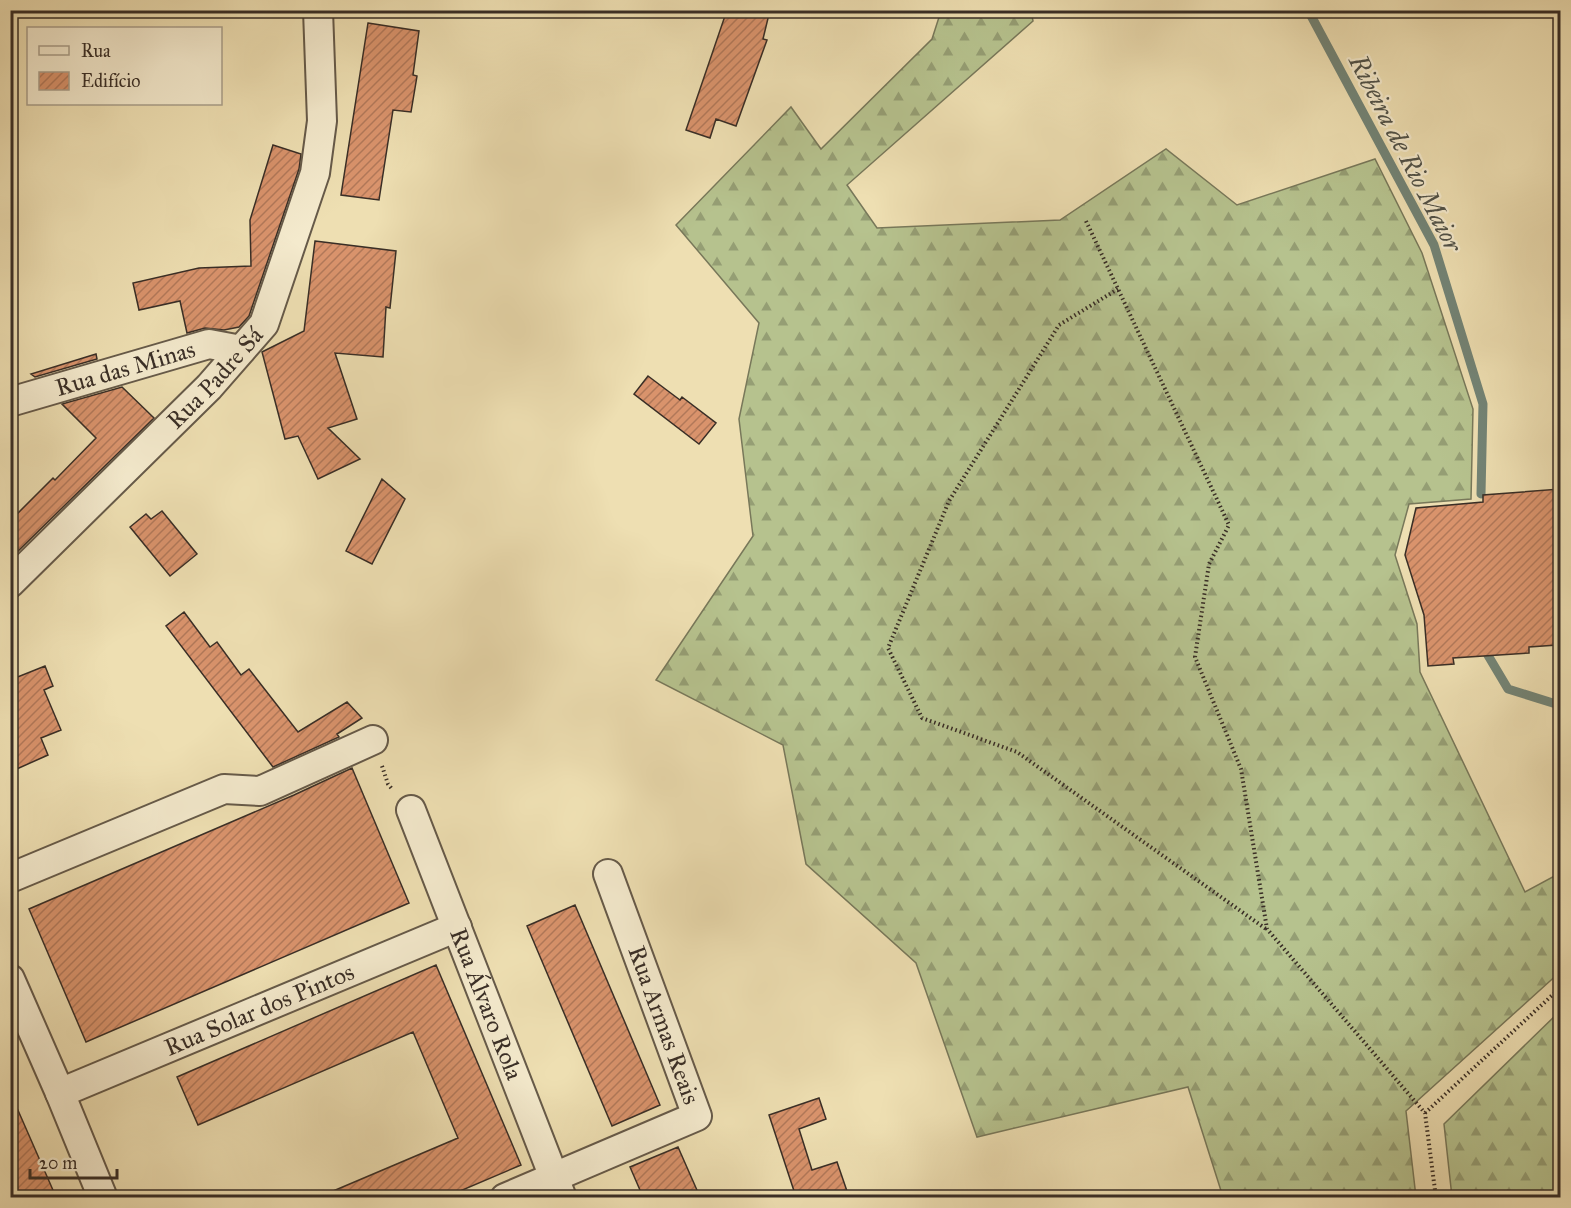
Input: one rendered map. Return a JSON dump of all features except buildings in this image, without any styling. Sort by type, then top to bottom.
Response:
[{"type":"street","name":"Rua Padre Sá","points":[[10,583],[209,387],[264,324],[315,173],[322,121],[318,10]]},
{"type":"street","name":"Rua das Minas","points":[[10,402],[209,344],[241,350]]},
{"type":"street","points":[[10,879],[224,789],[260,791],[373,740]]},
{"type":"street","name":"Rua Álvaro Rola","points":[[411,810],[558,1187]]},
{"type":"street","name":"Rua Armas Reais","points":[[505,1197],[558,1187],[697,1116],[608,874]]},
{"type":"street","name":"Rua Solar dos Pintos","points":[[60,1093],[457,927]]},
{"type":"street","points":[[10,979],[103,1197]]},
{"type":"path","points":[[1056,10],[1057,13],[1089,16],[1101,10]]},
{"type":"path","points":[[1086,221],[1229,525],[1209,564],[1196,657],[1241,769],[1267,929]]},
{"type":"path","points":[[1118,289],[1059,325],[949,501],[888,648],[922,718],[1017,752],[1267,929],[1425,1113],[1436,1197]]},
{"type":"path","points":[[373,740],[388,784],[411,810]]},
{"type":"path","points":[[1425,1113],[1560,988]]},
{"type":"green space","points":[[941,11],[1031,11],[1033,21],[847,185],[877,228],[1060,220],[1166,149],[1237,205],[1375,159],[1422,253],[1473,409],[1471,499],[1409,504],[1395,555],[1417,624],[1420,672],[1525,892],[1560,873],[1560,972],[1406,1111],[1416,1197],[1223,1197],[1188,1087],[977,1137],[916,963],[806,864],[783,745],[656,680],[753,536],[739,419],[759,323],[676,225],[791,107],[821,149],[932,39]]},
{"type":"green space","points":[[1560,1011],[1560,1197],[1452,1197],[1444,1124]]},
{"type":"waterway","name":"Ribeira de Rio Maior","points":[[1308,10],[1434,245],[1483,404],[1481,494]]},
{"type":"waterway","points":[[1486,652],[1508,689],[1556,704],[1560,702]]}]
